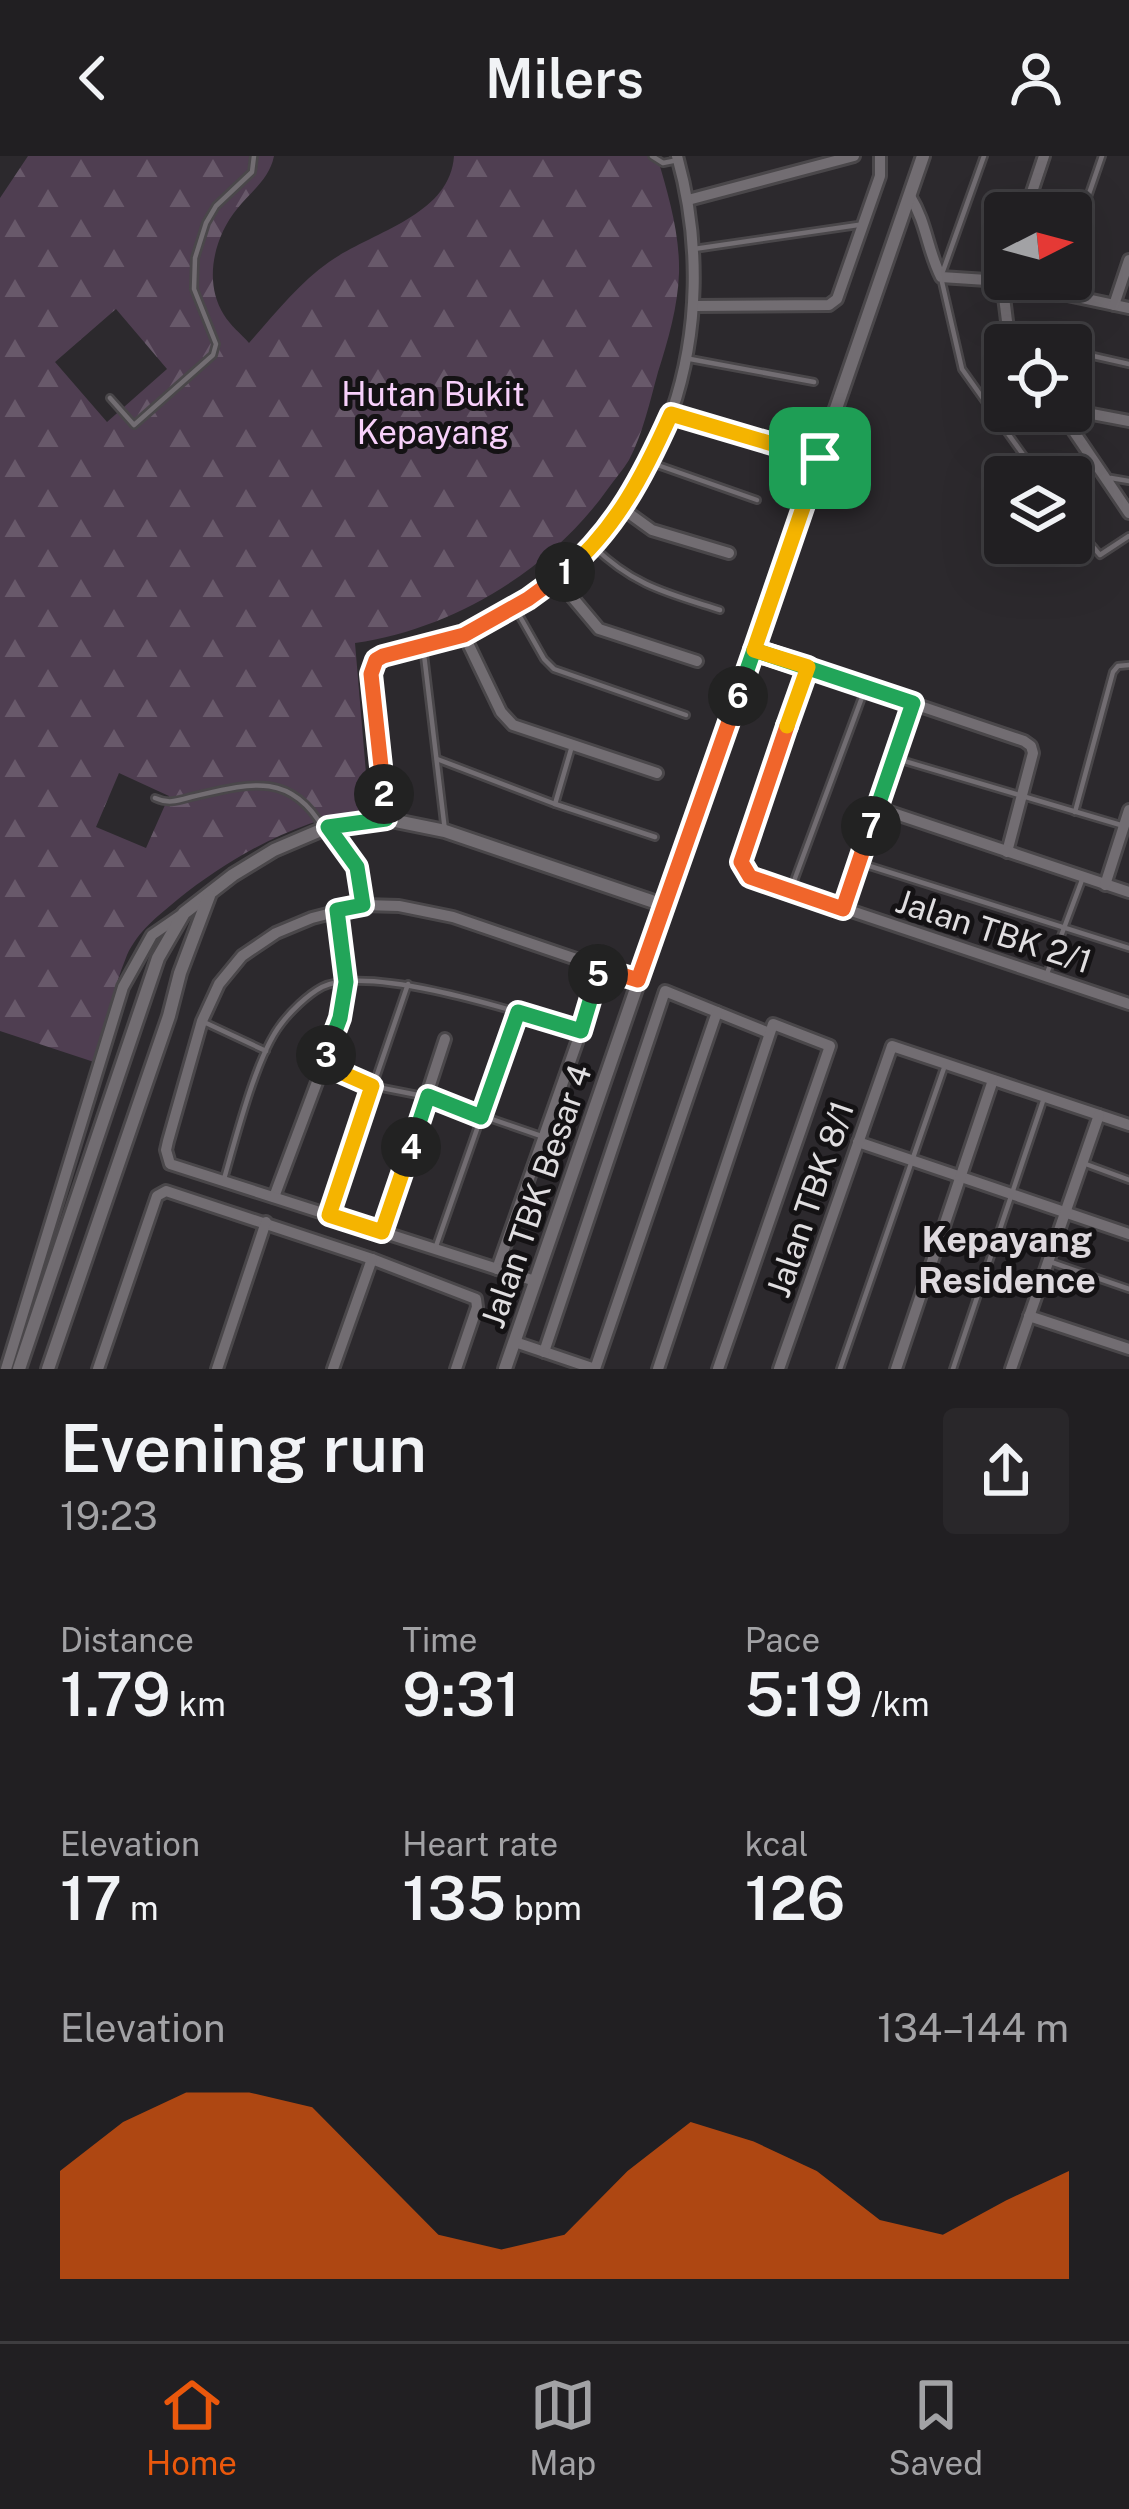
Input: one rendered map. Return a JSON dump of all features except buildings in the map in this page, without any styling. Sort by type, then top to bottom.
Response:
[{"type":"street","points":[[688,200],[854,156]]},
{"type":"street","points":[[695,306],[829,305],[837,299],[880,176],[880,156]]},
{"type":"street","name":"Jalan TBK Besar 4","points":[[506,1369],[922,156]]},
{"type":"street","points":[[1032,192],[1044,156]]},
{"type":"street","points":[[386,819],[371,674],[376,660],[464,635],[557,579],[623,509],[650,463],[671,414],[695,306],[694,249],[678,158]]},
{"type":"street","points":[[910,196],[922,216],[941,277],[984,277]]},
{"type":"street","points":[[1114,305],[1129,260]]},
{"type":"street","points":[[1091,300],[1129,308]]},
{"type":"street","points":[[671,414],[820,458]]},
{"type":"street","points":[[1092,414],[1129,421]]},
{"type":"street","points":[[1074,432],[1129,512]]},
{"type":"street","points":[[623,509],[652,530],[729,554]]},
{"type":"street","points":[[557,579],[599,629],[697,662]]},
{"type":"street","points":[[464,635],[506,720],[657,773]]},
{"type":"street","points":[[754,650],[1031,746],[1007,851]]},
{"type":"street","name":"Jalan TBK 2/1","points":[[808,667],[741,862],[750,877],[1129,1004]]},
{"type":"street","points":[[843,909],[913,703]]},
{"type":"street","points":[[878,808],[1129,892]]},
{"type":"street","points":[[1106,885],[1129,810]]},
{"type":"street","points":[[6,1369],[124,988],[152,935],[233,875],[326,827],[386,819],[445,830],[666,906]]},
{"type":"street","points":[[48,1369],[209,895]]},
{"type":"street","points":[[535,1281],[176,1167],[167,1158],[168,1141],[202,1021],[219,984],[242,956],[276,933],[363,905],[399,906],[453,917],[638,980]]},
{"type":"street","points":[[274,1197],[340,1018],[346,982],[337,910]]},
{"type":"street","points":[[19,1369],[158,958],[184,913]]},
{"type":"street","points":[[497,1269],[599,968]]},
{"type":"street","points":[[544,1352],[665,991],[769,1033]]},
{"type":"street","points":[[515,1342],[595,1369],[717,1012]]},
{"type":"street","points":[[658,1369],[773,1024],[830,1046],[718,1369]]},
{"type":"street","points":[[382,1232],[445,1039]]},
{"type":"street","name":"Jalan TBK 8/1","points":[[779,1369],[892,1046],[946,1064]]},
{"type":"street","points":[[946,1064],[1129,1125]]},
{"type":"street","points":[[896,1369],[994,1080]]},
{"type":"street","points":[[1011,1369],[1099,1115]]},
{"type":"street","points":[[858,1142],[1129,1234]]},
{"type":"street","points":[[98,1369],[157,1196],[166,1191],[372,1258],[476,1299],[455,1369]]},
{"type":"street","points":[[217,1369],[266,1222]]},
{"type":"street","points":[[333,1369],[372,1258]]},
{"type":"street","points":[[1030,1316],[1129,1349]]},
{"type":"lane","points":[[110,398],[134,425],[213,355],[216,344],[194,289],[195,258],[206,223],[216,206],[252,172],[254,156]]},
{"type":"lane","points":[[652,156],[662,163],[678,158]]},
{"type":"lane","points":[[984,156],[941,277],[962,369],[1024,456]]},
{"type":"lane","points":[[1090,192],[1102,156]]},
{"type":"lane","points":[[694,249],[864,224]]},
{"type":"lane","points":[[1092,356],[1129,364]]},
{"type":"lane","points":[[687,358],[814,382]]},
{"type":"lane","points":[[650,463],[757,500]]},
{"type":"lane","points":[[1105,477],[1129,482]]},
{"type":"lane","points":[[1092,546],[1100,555],[1129,536]]},
{"type":"lane","points":[[593,546],[617,570],[648,587],[719,610]]},
{"type":"lane","points":[[514,606],[554,669],[686,715]]},
{"type":"lane","points":[[423,645],[445,830]]},
{"type":"lane","points":[[1075,812],[1113,672],[1129,665]]},
{"type":"lane","points":[[790,892],[866,686]]},
{"type":"lane","points":[[555,804],[572,746]]},
{"type":"lane","points":[[436,758],[655,837]]},
{"type":"lane","points":[[894,758],[1124,826]]},
{"type":"lane","points":[[155,798],[166,803],[225,789],[270,786],[294,793],[357,867],[363,905]]},
{"type":"lane","points":[[859,863],[1129,948]]},
{"type":"lane","points":[[1046,976],[1083,877]]},
{"type":"lane","points":[[223,1180],[278,1027],[322,987],[346,982],[409,984],[581,1031]]},
{"type":"lane","points":[[329,1215],[409,984]]},
{"type":"lane","points":[[435,1249],[518,1012]]},
{"type":"lane","points":[[202,1021],[266,1051]]},
{"type":"lane","points":[[322,1064],[372,1086],[428,1096],[544,1137]]},
{"type":"lane","points":[[840,1369],[946,1064]]},
{"type":"lane","points":[[953,1369],[1045,1097]]},
{"type":"lane","points":[[1083,1163],[1129,1180]]},
{"type":"lane","points":[[1048,1261],[1129,1289]]},
{"type":"green space","name":"Hutan Bukit Kepayang","points":[[28,156],[274,156],[264,178],[229,220],[214,260],[218,302],[226,319],[249,343],[318,270],[424,208],[449,177],[454,156],[657,156],[678,243],[672,323],[642,428],[624,468],[557,546],[496,592],[428,625],[355,643],[369,809],[316,822],[267,842],[220,868],[156,918],[127,955],[94,1062],[0,1031],[0,198]],"holes":[[[116,309],[167,369],[107,422],[55,362]],[[119,773],[169,796],[146,848],[96,827]]]},
{"type":"district","name":"Kepayang Residence","points":[[1007,1260]]},
{"type":"route","points":[[820,458],[671,414],[623,509],[557,579],[464,635],[376,660],[371,674],[386,819],[328,827],[357,867],[363,905],[337,910],[346,982],[340,1018],[322,1064],[372,1086],[329,1215],[382,1232],[428,1096],[481,1117],[518,1012],[581,1031],[599,968],[638,980],[754,650],[808,667],[866,686],[913,703],[843,909],[750,877],[741,862],[808,667],[754,650],[820,458]]}]
